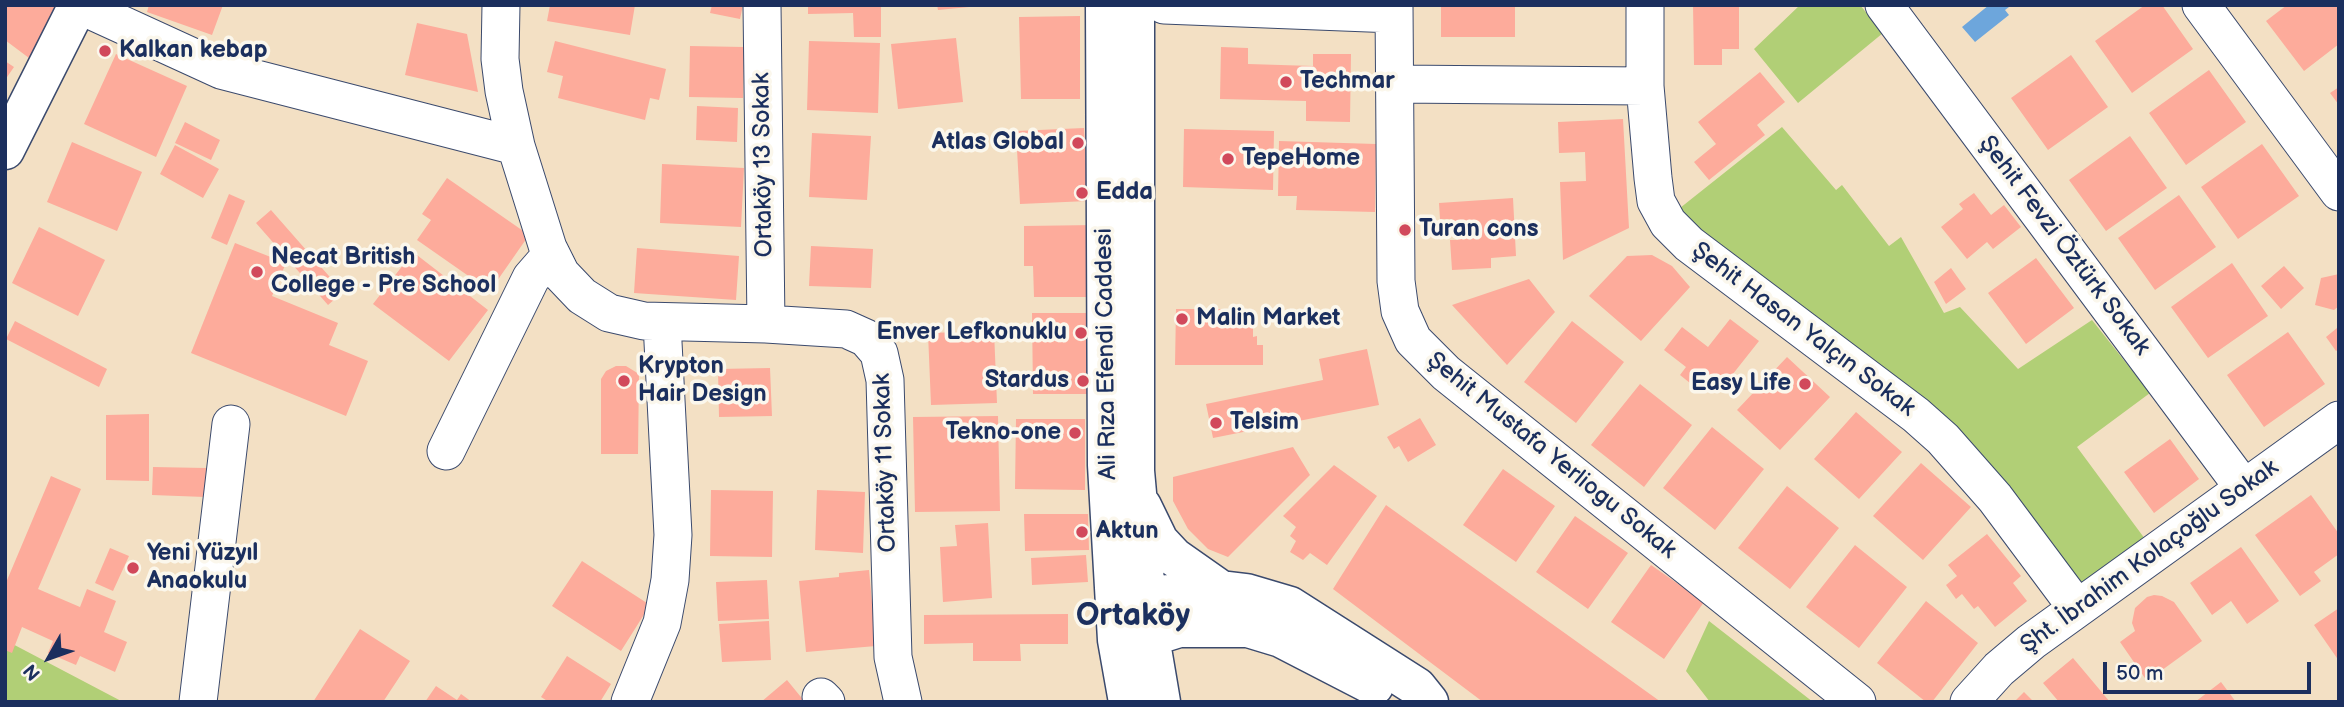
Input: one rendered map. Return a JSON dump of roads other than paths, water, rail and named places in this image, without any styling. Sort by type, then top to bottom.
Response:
[{"type":"main road","points":[[5,150],[79,5]]},
{"type":"main road","name":"Ali Rıza Efendi Caddesi","points":[[1105,5],[1107,465],[1134,639],[1128,702]]},
{"type":"main road","name":"Ali Rıza Efendi Caddesi","points":[[1130,600],[1137,495],[1135,5]]},
{"type":"main road","points":[[1137,495],[1159,541],[1174,556],[1221,590]]},
{"type":"main road","points":[[1130,600],[1221,590],[1246,593],[1290,606],[1416,687],[1429,702]]},
{"type":"main road","points":[[1161,701],[1134,639],[1179,628],[1248,628],[1281,638],[1315,654],[1402,702]]},
{"type":"street","points":[[79,5],[221,69],[516,146]]},
{"type":"street","name":"Ortaköy 11 Sokak","points":[[501,5],[500,59],[503,91],[516,146],[551,255],[571,286],[594,305],[626,318],[662,323],[766,324],[853,331],[866,338],[879,354],[885,380],[893,657],[903,702]]},
{"type":"street","name":"Ortaköy 13 Sokak","points":[[762,5],[766,324]]},
{"type":"street","points":[[1164,5],[1394,10]]},
{"type":"street","name":"Şehit Hasan Yalçın Sokak","points":[[1645,5],[1645,86],[1654,191],[1656,201],[1668,223],[1689,244],[1916,415],[1943,439],[1995,498],[2077,608]]},
{"type":"street","name":"Şehit Fevzi Öztürk Sokak","points":[[1884,5],[2243,487]]},
{"type":"street","points":[[2201,5],[2339,192]]},
{"type":"street","name":"Şehit Mustafa Yerliogu Sokak","points":[[1394,10],[1397,295],[1406,327],[1413,340],[1446,373],[1857,702]]},
{"type":"street","points":[[1394,84],[1645,86]]},
{"type":"street","points":[[446,451],[531,278],[551,255]]},
{"type":"street","points":[[630,702],[662,623],[670,580],[673,535],[662,323]]},
{"type":"street","name":"Şht. İbrahim Kolaçoğlu Sokak","points":[[1969,702],[1998,669],[2077,608],[2339,421]]},
{"type":"street","points":[[198,702],[231,424]]},
{"type":"street","points":[[1149,702],[1161,701]]},
{"type":"water","points":[[1989,5],[2008,5],[2005,10],[2009,15],[1975,42],[1962,27]]},
{"type":"place","name":"Kalkan kebap","points":[[105,51]]},
{"type":"place","name":"Techmar","points":[[1286,82]]},
{"type":"place","name":"Atlas Global","points":[[1078,143]]},
{"type":"place","name":"TepeHome","points":[[1228,159]]},
{"type":"place","name":"Edda","points":[[1082,193]]},
{"type":"place","name":"Turan cons","points":[[1405,230]]},
{"type":"place","name":"Necat British College - Pre School","points":[[257,272]]},
{"type":"place","name":"Malin Market","points":[[1182,319]]},
{"type":"place","name":"Enver Lefkonuklu","points":[[1081,333]]},
{"type":"place","name":"Krypton Hair Design","points":[[624,381]]},
{"type":"place","name":"Stardus","points":[[1083,381]]},
{"type":"place","name":"Easy Life","points":[[1805,384]]},
{"type":"place","name":"Telsim","points":[[1216,423]]},
{"type":"place","name":"Tekno-one","points":[[1075,433]]},
{"type":"place","name":"Aktun","points":[[1082,532]]},
{"type":"place","name":"Yeni Yüzyıl Anaokulu","points":[[133,568]]},
{"type":"district","name":"Ortaköy","points":[[1133,617]]}]
